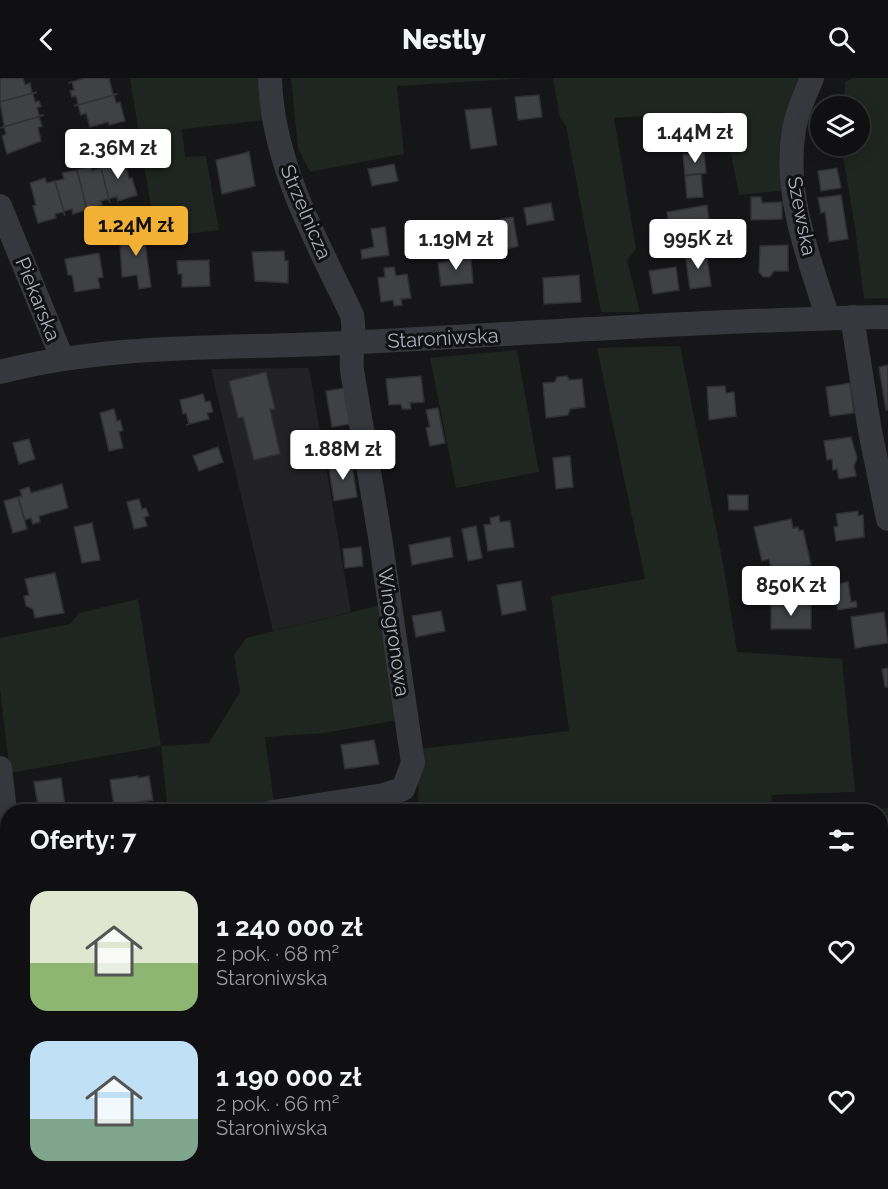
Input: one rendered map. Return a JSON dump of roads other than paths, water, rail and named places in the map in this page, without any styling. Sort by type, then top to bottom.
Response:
[{"type":"street","name":"Strzelnicza","points":[[270,78],[273,113],[284,162],[352,315],[354,342]]},
{"type":"street","name":"Szewska","points":[[812,78],[799,109],[793,132],[793,182],[804,241],[840,318],[870,431],[888,519]]},
{"type":"street","name":"Piekarska","points":[[0,206],[62,358]]},
{"type":"street","name":"Staroniwska","points":[[0,372],[62,358],[130,352],[888,317]]},
{"type":"street","name":"Winogronowa","points":[[325,804],[384,795],[403,789],[413,763],[380,537],[352,370],[351,354],[354,342]]},
{"type":"street","points":[[0,768],[4,804]]}]
